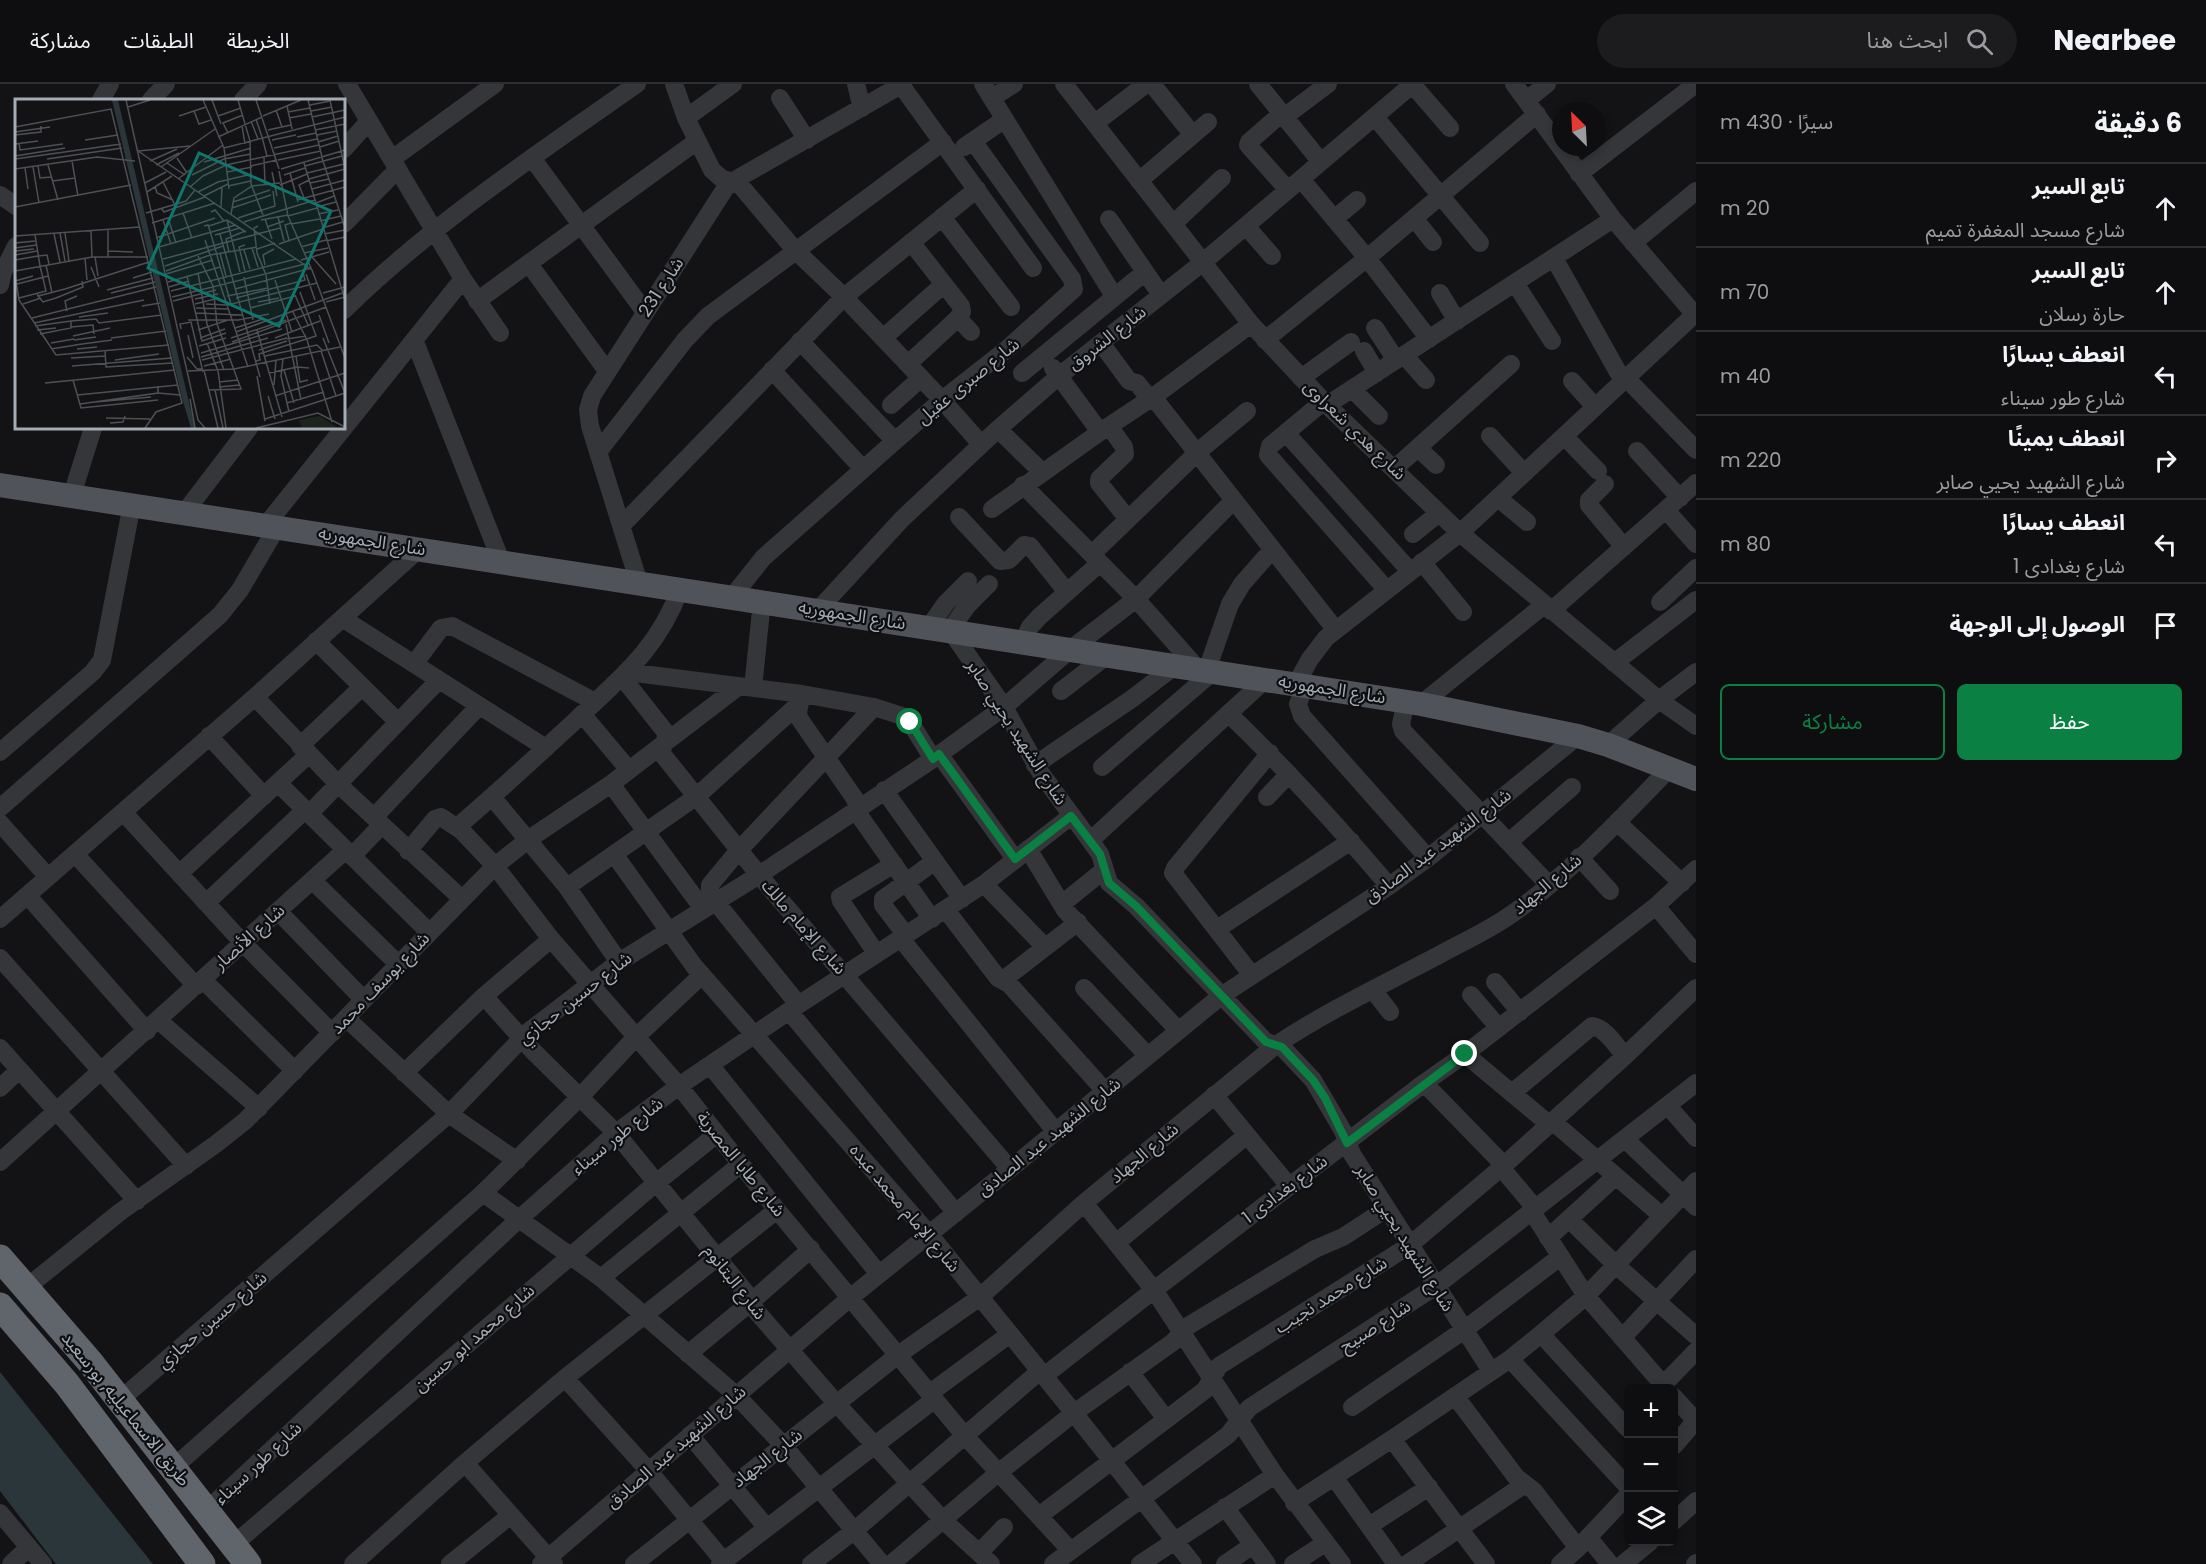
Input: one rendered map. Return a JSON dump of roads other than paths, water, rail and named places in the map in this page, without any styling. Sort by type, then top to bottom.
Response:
[{"type":"highway","name":"طريق الاسماعيليه, بورسعيد","points":[[0,1258],[120,1400],[240,1555]]},
{"type":"highway","name":"طريق الاسماعيليه, بورسعيد","points":[[0,1306],[67,1384],[202,1564]]},
{"type":"main road","name":"شارع الجمهوريه","points":[[0,485],[1414,702],[1578,736],[1608,745],[1696,779]]},
{"type":"street","points":[[102,99],[110,84]]},
{"type":"street","points":[[152,99],[166,84]]},
{"type":"street","points":[[244,99],[258,84]]},
{"type":"street","points":[[345,223],[395,164],[495,84]]},
{"type":"street","points":[[345,307],[434,231],[637,84]]},
{"type":"street","points":[[674,84],[686,118],[717,174],[743,189],[795,250],[908,364],[981,444]]},
{"type":"street","points":[[686,118],[733,84]]},
{"type":"street","points":[[856,84],[862,108]]},
{"type":"street","points":[[1014,84],[987,91],[1114,296]]},
{"type":"street","name":"شارع هدي شعراوى","points":[[1064,84],[1251,324],[1325,403],[1460,533],[1659,700],[1696,726]]},
{"type":"street","points":[[1095,123],[1146,84]]},
{"type":"street","points":[[1152,84],[1192,135]]},
{"type":"street","points":[[1258,84],[1321,162]]},
{"type":"street","points":[[1328,84],[1283,115],[1248,146],[1334,219],[1429,339]]},
{"type":"street","points":[[1413,84],[1450,128]]},
{"type":"street","name":"شارع الشروق","points":[[818,610],[902,519],[981,444],[1059,376],[1246,226],[1413,84]]},
{"type":"street","points":[[1428,858],[1302,716],[1298,704],[1301,684],[1317,647],[1335,629],[1460,533],[1624,380],[1693,307],[1613,219],[1514,84]]},
{"type":"street","points":[[1265,340],[1441,195],[1532,107],[1547,84]]},
{"type":"street","points":[[1579,174],[1696,84]]},
{"type":"street","points":[[902,85],[1033,268]]},
{"type":"street","name":"شارع 231","points":[[639,583],[590,426],[588,410],[592,396],[725,187],[902,85]]},
{"type":"street","points":[[350,90],[463,279],[500,333]]},
{"type":"street","points":[[780,98],[807,140]]},
{"type":"street","points":[[1374,117],[1480,243]]},
{"type":"street","points":[[598,452],[696,327],[744,287],[795,250],[947,149],[973,141],[1005,119]]},
{"type":"street","points":[[345,148],[369,121]]},
{"type":"street","points":[[1139,181],[1208,122]]},
{"type":"street","points":[[477,301],[697,141]]},
{"type":"street","name":"شارع صبرى عقيل","points":[[732,597],[764,558],[862,469],[942,400],[1007,349],[1074,289],[1072,279],[973,141]]},
{"type":"street","points":[[532,158],[645,312]]},
{"type":"street","points":[[1173,224],[1222,178]]},
{"type":"street","points":[[622,525],[843,297],[977,189]]},
{"type":"street","points":[[1633,243],[1696,191]]},
{"type":"street","points":[[0,195],[15,205]]},
{"type":"street","points":[[1334,219],[1357,200]]},
{"type":"street","points":[[942,217],[1011,307]]},
{"type":"street","points":[[1039,236],[1065,218]]},
{"type":"street","points":[[1414,218],[1433,242]]},
{"type":"street","points":[[1109,219],[1161,295]]},
{"type":"street","points":[[1386,589],[1269,458],[1268,448],[1325,403],[1352,389],[1613,219]]},
{"type":"street","points":[[1246,226],[1272,256]]},
{"type":"street","points":[[908,364],[962,312],[961,306],[911,242]]},
{"type":"street","points":[[0,285],[3,272],[15,248]]},
{"type":"street","points":[[1554,258],[1624,380],[1696,450]]},
{"type":"street","points":[[529,264],[607,371]]},
{"type":"street","points":[[1022,373],[1145,272]]},
{"type":"street","points":[[0,808],[220,615],[240,590],[271,526],[463,279]]},
{"type":"street","points":[[1515,283],[1552,341]]},
{"type":"street","points":[[883,338],[944,284]]},
{"type":"street","points":[[1440,293],[1457,321]]},
{"type":"street","points":[[958,318],[971,332]]},
{"type":"street","points":[[992,509],[1023,485],[1151,398],[1251,324]]},
{"type":"street","points":[[1375,328],[1400,358],[1426,381]]},
{"type":"street","points":[[800,341],[895,441]]},
{"type":"street","points":[[415,342],[501,561]]},
{"type":"street","points":[[1101,343],[1129,381],[1137,383],[1151,398],[1335,629]]},
{"type":"street","points":[[1301,378],[1358,346],[1377,373]]},
{"type":"street","points":[[1043,356],[1126,452],[1125,456],[1098,483],[1128,519]]},
{"type":"street","points":[[1394,469],[1511,364]]},
{"type":"street","points":[[772,370],[862,469]]},
{"type":"street","points":[[891,405],[921,378]]},
{"type":"street","points":[[1572,381],[1595,407]]},
{"type":"street","points":[[1352,389],[1379,416]]},
{"type":"street","points":[[1023,641],[1030,627],[1067,592],[1128,519],[1196,453],[1247,411]]},
{"type":"street","points":[[72,495],[93,429]]},
{"type":"street","points":[[185,512],[248,429]]},
{"type":"street","points":[[998,429],[1042,472]]},
{"type":"street","points":[[1286,433],[1463,612]]},
{"type":"street","points":[[1490,436],[1524,473]]},
{"type":"street","points":[[1564,436],[1602,478],[1588,505],[1624,547]]},
{"type":"street","points":[[1418,448],[1436,465]]},
{"type":"street","points":[[1637,452],[1673,504],[1696,544]]},
{"type":"street","points":[[1549,885],[1403,731],[1401,724],[1414,702],[1548,608],[1624,547],[1696,483]]},
{"type":"street","points":[[1023,485],[1136,599],[1199,668]]},
{"type":"street","points":[[1498,498],[1527,522]]},
{"type":"street","name":"شارع حسين حجازي","points":[[120,1400],[449,1114],[521,1038],[619,962],[759,875],[936,757],[1004,707],[1071,649],[1136,599],[1233,501]]},
{"type":"street","points":[[0,752],[93,672],[102,660],[132,504]]},
{"type":"street","points":[[1413,534],[1439,513]]},
{"type":"street","points":[[958,517],[1000,561],[1009,560],[1024,545],[1030,546],[1067,592]]},
{"type":"street","points":[[0,919],[255,697],[419,549]]},
{"type":"street","points":[[1102,767],[1199,668],[1242,584],[1272,550]]},
{"type":"street","points":[[1660,602],[1696,568]]},
{"type":"street","points":[[940,629],[946,603],[968,581]]},
{"type":"street","points":[[940,629],[968,606],[989,584]]},
{"type":"street","points":[[408,851],[438,818],[444,818],[457,827],[546,748],[638,661],[662,629],[680,589]]},
{"type":"street","points":[[1614,663],[1696,600]]},
{"type":"street","points":[[746,687],[762,601]]},
{"type":"street","points":[[342,618],[546,748]]},
{"type":"street","points":[[414,664],[441,628],[452,626],[589,708],[629,770]]},
{"type":"street","name":"شارع الشهيد يحيي صابر","points":[[940,629],[1004,707],[1035,765],[1102,858],[1109,883],[1136,906],[1266,1042],[1285,1049],[1313,1080],[1325,1098],[1352,1154],[1491,1371]]},
{"type":"street","points":[[316,641],[398,722]]},
{"type":"street","points":[[1061,691],[1109,654]]},
{"type":"street","points":[[1035,765],[1133,698],[1199,668]]},
{"type":"street","points":[[1608,745],[1659,700],[1696,672]]},
{"type":"street","points":[[624,674],[746,687],[801,699],[874,707],[902,716],[910,722],[936,757],[1022,854],[1062,904],[1179,1030]]},
{"type":"street","name":"شارع الإمام مالك","points":[[624,674],[667,734],[662,750],[663,755],[759,875],[1010,1169]]},
{"type":"street","points":[[1091,840],[1266,679]]},
{"type":"street","points":[[206,903],[338,784],[439,680]]},
{"type":"street","points":[[180,873],[278,783],[304,750],[362,687]]},
{"type":"street","name":"شارع يوسف محمد","points":[[26,1288],[120,1212],[186,1166],[259,1108],[397,963],[495,866],[529,839],[611,784],[746,687]]},
{"type":"street","points":[[255,697],[338,784],[461,898]]},
{"type":"street","points":[[801,699],[799,718],[855,799],[861,818],[906,881],[998,978],[1009,984],[1105,1091]]},
{"type":"street","points":[[567,888],[697,796],[801,699]]},
{"type":"street","name":"شارع الأنصار","points":[[0,1162],[340,855],[356,852],[377,830],[376,816],[378,813],[479,706]]},
{"type":"street","points":[[709,905],[710,885],[739,850],[874,707]]},
{"type":"street","points":[[1229,714],[1270,753],[1389,886]]},
{"type":"street","points":[[209,736],[264,796]]},
{"type":"street","name":"شارع الشهيد عبد الصادق","points":[[548,1562],[648,1470],[851,1297],[1221,996],[1428,858],[1578,736]]},
{"type":"street","points":[[1251,974],[1174,875],[1173,870],[1270,753]]},
{"type":"street","name":"شارع الجهاد","points":[[634,1564],[898,1355],[980,1297],[1084,1203],[1276,1045],[1307,1024],[1489,928],[1520,908],[1549,885],[1617,822],[1670,768]]},
{"type":"street","points":[[1268,796],[1289,774]]},
{"type":"street","points":[[278,783],[429,932]]},
{"type":"street","points":[[611,784],[646,832],[794,1008],[956,1213]]},
{"type":"street","points":[[1509,842],[1572,787]]},
{"type":"street","points":[[884,790],[962,899]]},
{"type":"street","points":[[492,797],[529,839],[567,888],[619,962]]},
{"type":"street","points":[[123,812],[243,943],[332,1033]]},
{"type":"street","name":"شارع طور سيناء","points":[[207,1510],[519,1219],[616,1133],[679,1086],[794,1008],[984,884],[1071,816]]},
{"type":"street","points":[[1617,822],[1691,877]]},
{"type":"street","points":[[0,823],[48,877]]},
{"type":"street","name":"شارع طابا المصرية","points":[[457,827],[495,866],[588,985],[679,1086],[777,1210],[965,1436],[1071,1551]]},
{"type":"street","points":[[1217,929],[1351,841]]},
{"type":"street","points":[[75,854],[199,983],[296,1071]]},
{"type":"street","name":"شارع الإمام محمد عبده","points":[[614,854],[702,975],[929,1234],[1193,1564]]},
{"type":"street","points":[[1579,857],[1610,891]]},
{"type":"street","points":[[935,861],[883,899],[882,903],[902,930],[906,945],[1056,1132]]},
{"type":"street","points":[[876,953],[840,897],[894,864]]},
{"type":"street","points":[[1062,904],[1104,870]]},
{"type":"street","name":"شارع بغدادى 1","points":[[812,1564],[1042,1373],[1520,1012],[1691,877]]},
{"type":"street","points":[[312,880],[397,963]]},
{"type":"street","points":[[984,884],[1045,947]]},
{"type":"street","points":[[27,895],[152,1026],[259,1108]]},
{"type":"street","points":[[1656,906],[1696,954]]},
{"type":"street","points":[[278,911],[363,999]]},
{"type":"street","points":[[1003,980],[1078,922]]},
{"type":"street","points":[[404,1073],[484,996],[551,939]]},
{"type":"street","points":[[0,958],[186,1166]]},
{"type":"street","points":[[174,1467],[517,1161],[636,1037],[702,975]]},
{"type":"street","points":[[1495,982],[1520,1012]]},
{"type":"street","points":[[1084,988],[1148,1056]]},
{"type":"street","name":"شارع محمد نجيب","points":[[1039,1516],[1205,1390],[1219,1366],[1410,1245],[1551,1123],[1696,988]]},
{"type":"street","points":[[1373,990],[1390,1012]]},
{"type":"street","points":[[1471,995],[1499,1028]]},
{"type":"street","name":"شارع البتانوم","points":[[484,996],[521,1038],[616,1133],[789,1350],[836,1403],[944,1520],[985,1558]]},
{"type":"street","points":[[346,1018],[449,1114],[517,1161]]},
{"type":"street","points":[[1512,1093],[1592,1026],[1602,1030],[1625,1056]]},
{"type":"street","points":[[0,1048],[137,1201]]},
{"type":"street","points":[[1465,1054],[1544,1120],[1558,1126],[1662,1216]]},
{"type":"street","points":[[710,1065],[879,1274]]},
{"type":"street","points":[[0,1088],[19,1071]]},
{"type":"street","points":[[1424,1083],[1497,1158],[1530,1202],[1548,1238],[1586,1296],[1663,1384]]},
{"type":"street","name":"شارع صبيح","points":[[1053,1564],[1228,1435],[1249,1408],[1436,1286],[1668,1106],[1693,1090]]},
{"type":"street","points":[[1214,1095],[1289,1186]]},
{"type":"street","points":[[1668,1106],[1696,1138]]},
{"type":"street","name":"شارع محمد ابو حسين","points":[[240,1555],[571,1256],[717,1134]]},
{"type":"street","points":[[1116,1243],[1247,1135]]},
{"type":"street","points":[[1625,1139],[1689,1201]]},
{"type":"street","points":[[601,1278],[741,1164]]},
{"type":"street","points":[[1548,1238],[1616,1176]]},
{"type":"street","points":[[1294,1503],[1510,1359],[1586,1296],[1662,1216],[1689,1201],[1696,1181]]},
{"type":"street","points":[[483,1192],[601,1278],[736,1395],[783,1445],[882,1564]]},
{"type":"street","points":[[1084,1203],[1154,1290],[1294,1503],[1342,1564]]},
{"type":"street","points":[[891,1564],[998,1473],[1074,1413],[1173,1342],[1191,1323],[1386,1209]]},
{"type":"street","points":[[353,1564],[465,1463],[565,1378],[777,1210]]},
{"type":"street","points":[[1569,1219],[1657,1301],[1693,1327]]},
{"type":"street","points":[[688,1354],[811,1249]]},
{"type":"street","points":[[1352,1407],[1464,1330],[1560,1257]]},
{"type":"street","points":[[1622,1338],[1696,1259]]},
{"type":"street","points":[[565,1378],[648,1470],[723,1563],[875,1446],[1010,1334]]},
{"type":"street","points":[[1541,1334],[1624,1424]]},
{"type":"street","points":[[1672,1384],[1696,1351]]},
{"type":"street","points":[[1510,1359],[1624,1482]]},
{"type":"street","points":[[1130,1372],[1166,1419]]},
{"type":"street","points":[[1455,1396],[1516,1477],[1534,1491],[1583,1543],[1611,1564]]},
{"type":"street","points":[[1678,1401],[1696,1421],[1678,1441]]},
{"type":"street","points":[[690,1435],[767,1528]]},
{"type":"street","points":[[1392,1439],[1486,1564]]},
{"type":"street","points":[[465,1463],[511,1515],[548,1562]]},
{"type":"street","points":[[1140,1564],[1275,1475]]},
{"type":"street","points":[[1334,1477],[1396,1564]]},
{"type":"street","points":[[1407,1564],[1525,1484]]},
{"type":"street","points":[[1369,1526],[1429,1487]]},
{"type":"street","points":[[1560,1564],[1624,1500]]},
{"type":"street","points":[[1678,1517],[1696,1501]]},
{"type":"street","points":[[1226,1507],[1267,1564]]},
{"type":"street","points":[[0,1513],[43,1564]]},
{"type":"street","points":[[450,1564],[511,1515]]},
{"type":"street","points":[[985,1558],[1004,1527]]},
{"type":"street","points":[[1293,1564],[1324,1543]]},
{"type":"street","points":[[1225,1564],[1253,1545]]},
{"type":"street","points":[[1623,1564],[1645,1546]]},
{"type":"street","points":[[11,1564],[29,1547]]}]
